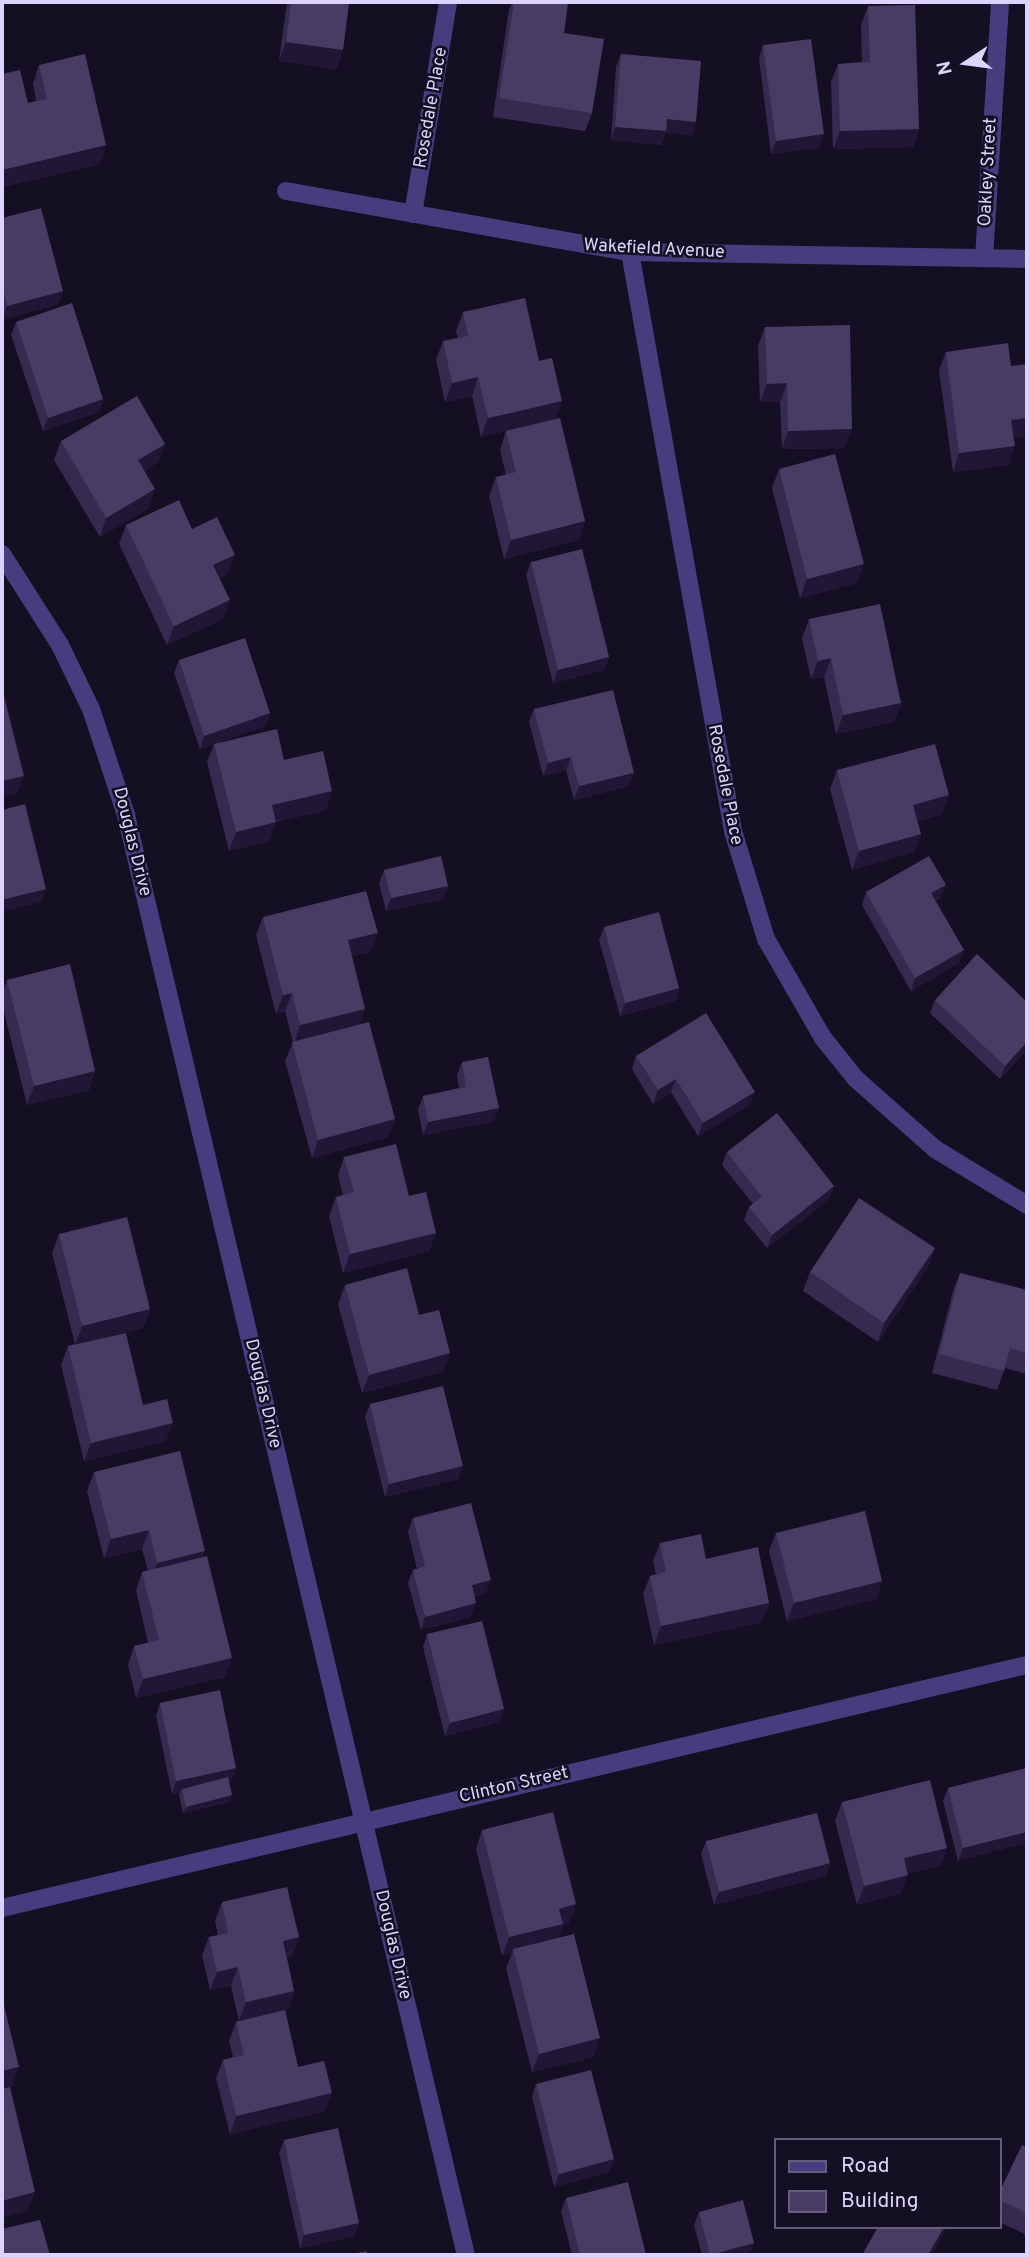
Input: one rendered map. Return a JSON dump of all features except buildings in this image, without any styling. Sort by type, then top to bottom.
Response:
[{"type":"street","name":"Rosedale Place","points":[[414,214],[448,2]]},
{"type":"street","name":"Oakley Street","points":[[984,258],[1000,2]]},
{"type":"street","name":"Wakefield Avenue","points":[[286,191],[630,252],[1027,259]]},
{"type":"street","name":"Rosedale Place","points":[[630,252],[733,831],[766,939],[823,1038],[856,1079],[935,1149],[1027,1205]]},
{"type":"street","name":"Douglas Drive","points":[[2,554],[60,645],[91,709],[125,815],[466,2255]]},
{"type":"street","name":"Clinton Street","points":[[2,1908],[1027,1665]]}]
